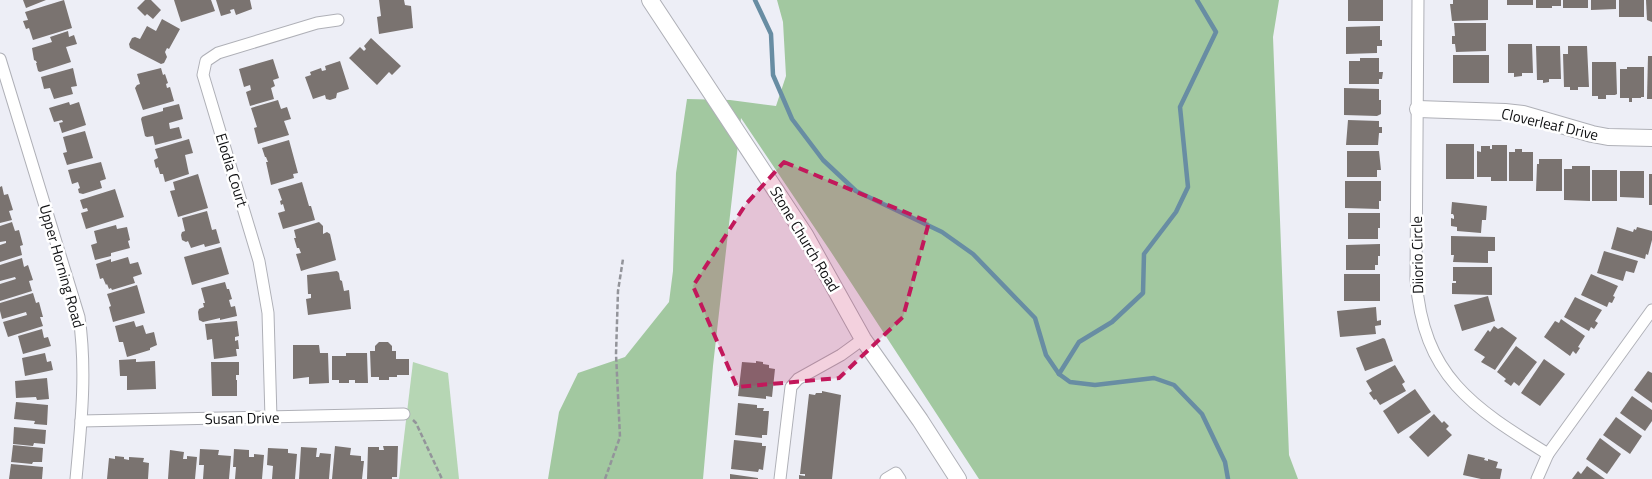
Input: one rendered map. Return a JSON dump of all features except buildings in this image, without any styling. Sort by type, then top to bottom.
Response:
[{"type":"main road","name":"Stone Church Road","points":[[650,0],[805,235],[863,339],[920,420],[958,479]]},
{"type":"main road","name":"Cloverleaf Drive","points":[[1418,109],[1523,114],[1608,137],[1652,138]]},
{"type":"street","name":"Diiorio Circle","points":[[1418,0],[1417,286],[1422,322],[1430,346],[1438,361],[1470,400],[1548,454]]},
{"type":"street","name":"Elodia Court","points":[[272,418],[268,313],[259,260],[203,75],[206,61],[218,53],[317,23],[338,20]]},
{"type":"street","name":"Upper Horning Road","points":[[0,59],[79,317],[84,359],[76,479]]},
{"type":"street","points":[[1537,479],[1548,454],[1652,310]]},
{"type":"street","points":[[780,479],[791,386],[798,379],[863,339]]},
{"type":"street","name":"Susan Drive","points":[[81,421],[404,414]]},
{"type":"street","points":[[886,479],[896,473],[900,479]]},
{"type":"path","points":[[605,479],[620,437],[616,354],[618,291],[623,259]]},
{"type":"path","points":[[404,414],[416,423],[442,479]]},
{"type":"highlighted area","points":[[784,162],[929,222],[903,317],[839,378],[737,387],[693,286],[746,204]]},
{"type":"green space","points":[[777,0],[1279,0],[1273,37],[1289,455],[1298,479],[979,479],[741,118],[713,366],[703,479],[548,479],[559,412],[578,373],[625,357],[669,302],[673,271],[676,173],[687,99],[730,100],[776,106],[786,76],[783,22]]},
{"type":"green space","points":[[413,362],[448,373],[459,479],[399,479]]},
{"type":"waterway","points":[[755,0],[771,34],[773,75],[792,119],[823,160],[856,191],[942,232],[973,254],[1035,318],[1046,355],[1059,374],[1070,382],[1095,385],[1154,378],[1174,385],[1202,414],[1225,462],[1228,479]]},
{"type":"waterway","points":[[1059,374],[1079,342],[1112,322],[1143,293],[1144,254],[1176,212],[1188,187],[1180,107],[1216,32],[1197,0]]}]
